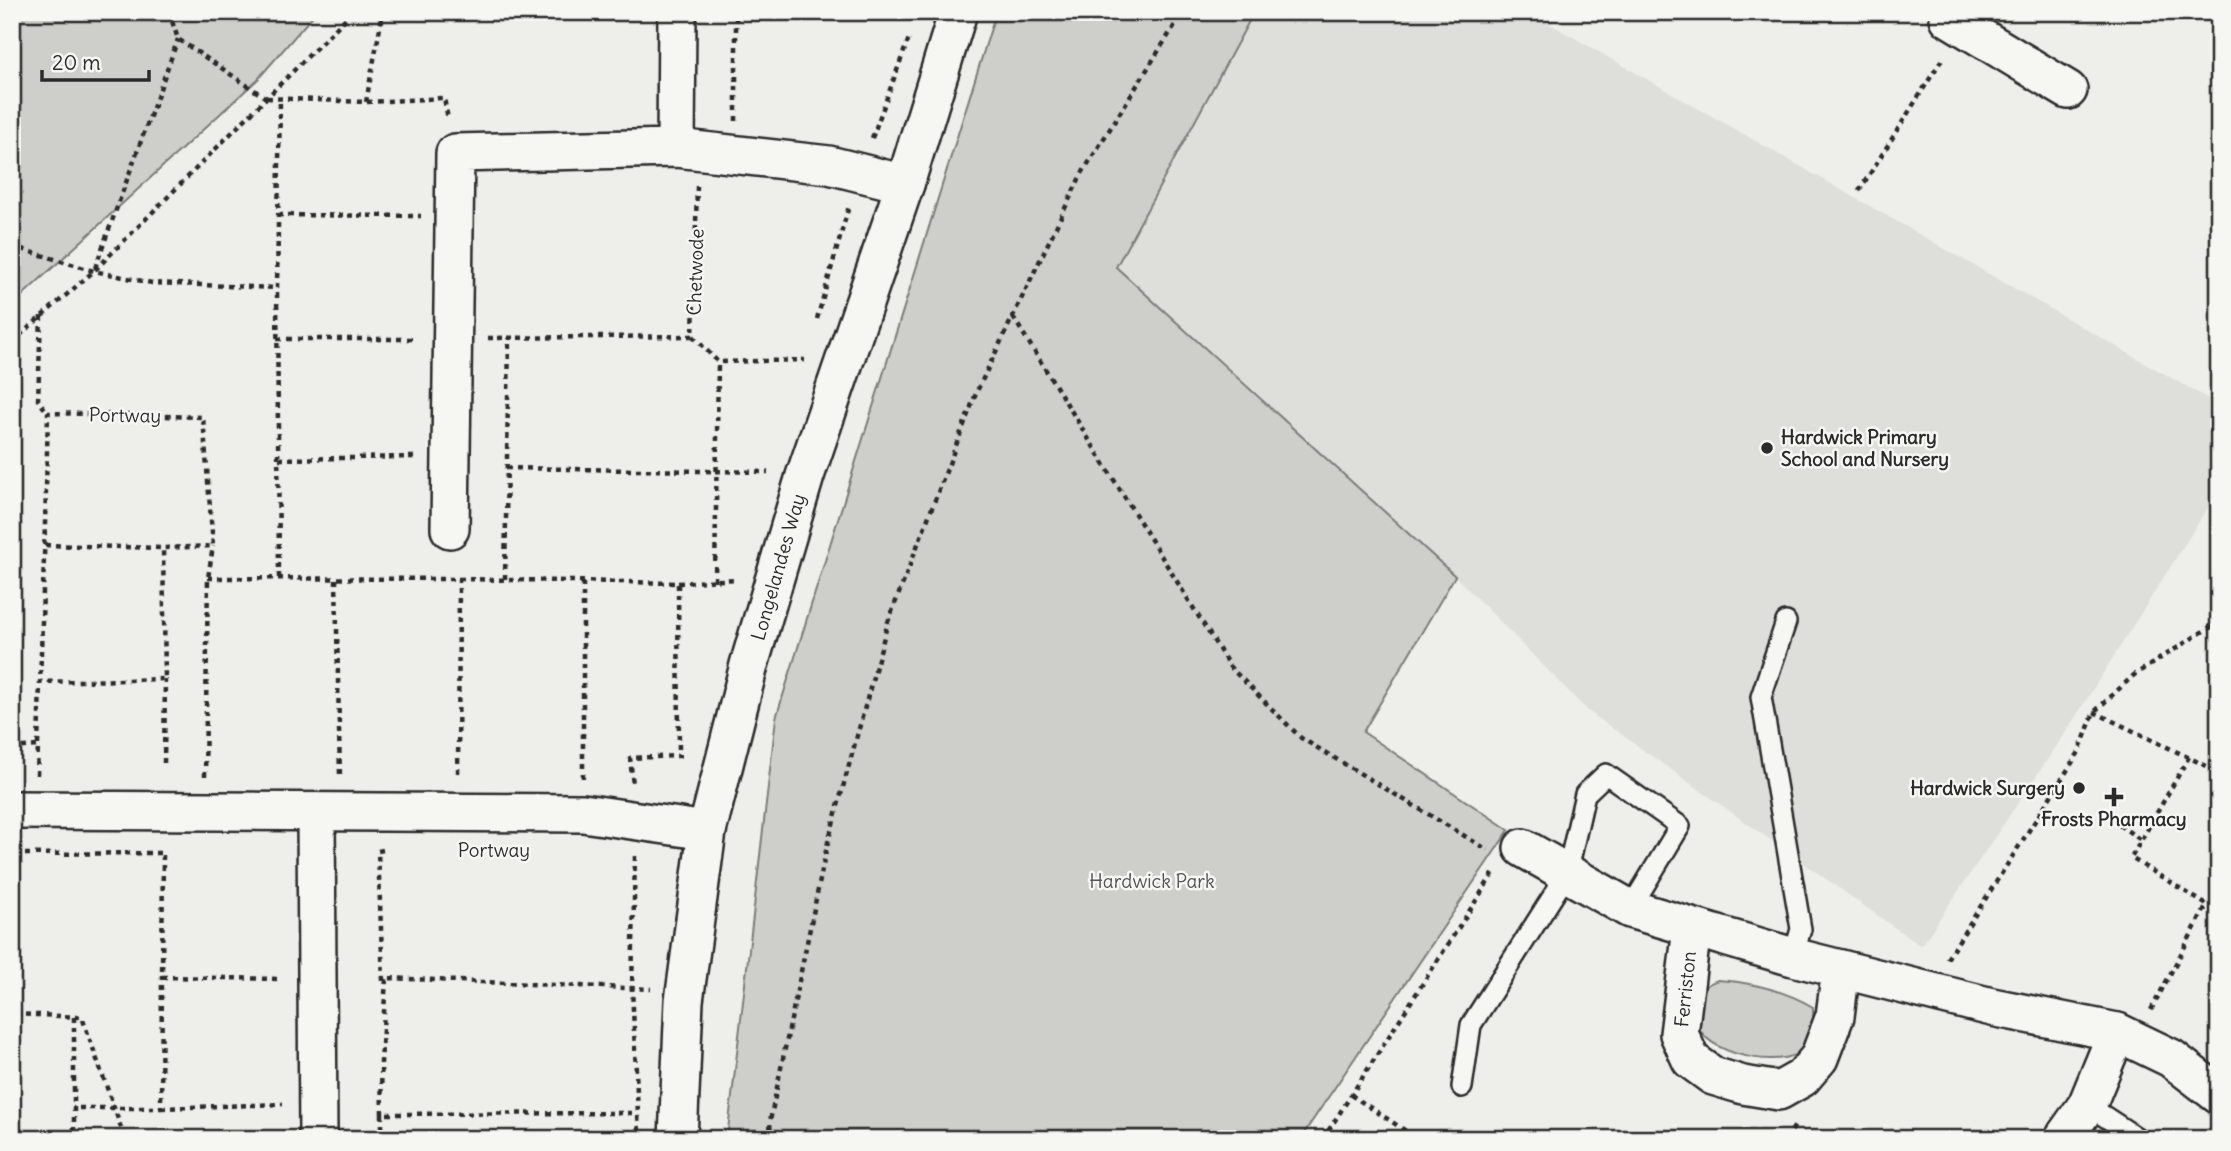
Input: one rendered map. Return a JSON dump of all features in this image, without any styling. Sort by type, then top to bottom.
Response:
[{"type":"street","points":[[677,12],[687,149]]},
{"type":"street","name":"Longelandes Way","points":[[678,1139],[684,1001],[707,831],[749,665],[805,477],[905,184],[958,12]]},
{"type":"street","points":[[1960,21],[2067,90]]},
{"type":"street","points":[[450,529],[455,153],[687,149],[830,165],[905,184]]},
{"type":"street","name":"Portway","points":[[24,810],[583,813],[707,831]]},
{"type":"street","points":[[318,1139],[317,980],[328,812]]},
{"type":"street","name":"Ferriston","points":[[1513,853],[1567,874],[1630,909],[1692,928],[1793,957],[1992,1007],[2127,1037],[2171,1058],[2219,1094]]},
{"type":"street","name":"Ferriston","points":[[1692,928],[1679,1034],[1691,1060],[1713,1076],[1743,1085],[1779,1091],[1802,1078],[1819,1058],[1835,1016],[1841,969]]},
{"type":"street","points":[[2063,1139],[2087,1105],[2127,1037]]},
{"type":"lane","points":[[1786,622],[1761,697],[1801,929],[1793,957]]},
{"type":"lane","points":[[1462,1087],[1471,1025],[1567,874],[1585,794],[1606,774],[1680,825],[1630,909]]},
{"type":"lane","points":[[2087,1105],[2139,1139]]},
{"type":"path","points":[[169,12],[178,39],[266,98],[366,102],[444,98],[455,153]]},
{"type":"path","points":[[12,342],[94,271],[352,12]]},
{"type":"path","points":[[366,102],[383,12]]},
{"type":"path","points":[[736,12],[736,155]]},
{"type":"path","points":[[771,1139],[769,1122],[827,846],[888,622],[977,391],[1081,175],[1183,12]]},
{"type":"path","points":[[1858,191],[1949,47],[1960,21]]},
{"type":"path","points":[[859,173],[914,25]]},
{"type":"path","points":[[94,271],[178,39]]},
{"type":"path","points":[[279,579],[277,288],[280,99]]},
{"type":"path","name":"Chetwode","points":[[277,339],[693,336],[687,149]]},
{"type":"path","points":[[278,215],[454,217]]},
{"type":"path","points":[[12,246],[94,271],[152,284],[277,288]]},
{"type":"path","points":[[24,810],[38,747],[45,545],[48,414],[38,400],[41,316]]},
{"type":"path","points":[[1013,317],[1230,667],[1301,738],[1513,853],[1323,1139]]},
{"type":"path","points":[[693,336],[718,362],[715,581]]},
{"type":"path","points":[[505,579],[509,338]]},
{"type":"path","points":[[718,362],[805,360]]},
{"type":"path","name":"Portway","points":[[48,414],[203,417],[213,546],[208,578],[204,811]]},
{"type":"path","points":[[279,459],[451,457]]},
{"type":"path","points":[[506,468],[772,472]]},
{"type":"path","points":[[45,545],[163,548],[213,546]]},
{"type":"path","points":[[163,548],[164,763]]},
{"type":"path","points":[[208,578],[505,579],[678,583],[679,756],[630,758],[636,821],[632,988],[636,1113],[640,1139]]},
{"type":"path","points":[[328,812],[336,579]]},
{"type":"path","name":"Portway","points":[[457,813],[459,579]]},
{"type":"path","points":[[583,580],[583,813]]},
{"type":"path","points":[[1928,989],[2079,752],[2094,712],[2134,675],[2210,627],[2219,629]]},
{"type":"path","points":[[40,682],[165,679]]},
{"type":"path","points":[[2094,712],[2219,772]]},
{"type":"path","points":[[12,748],[38,747]]},
{"type":"path","points":[[2127,1037],[2207,905],[2131,858],[2189,757]]},
{"type":"path","points":[[2119,825],[2141,840]]},
{"type":"path","points":[[384,1003],[379,850],[392,850]]},
{"type":"path","points":[[125,1139],[82,1017],[14,1014],[14,854],[163,853],[162,1108]]},
{"type":"path","points":[[162,977],[317,980]]},
{"type":"path","points":[[382,1139],[381,1063],[386,978],[632,988]]},
{"type":"path","points":[[74,1017],[74,1139]]},
{"type":"path","points":[[1351,1095],[1418,1139]]},
{"type":"path","points":[[74,1108],[115,1110],[317,1103]]},
{"type":"path","points":[[382,1114],[636,1113]]},
{"type":"shaded area","name":"Hardwick Primary School and Nursery","points":[[1254,12],[1529,12],[2219,405],[2219,490],[2064,735],[1921,946],[1588,711],[1455,576],[1115,267]]},
{"type":"green space","points":[[12,12],[316,12],[258,79],[12,305]]},
{"type":"green space","name":"Hardwick Park","points":[[996,12],[1254,12],[1116,267],[1455,576],[1363,732],[1509,830],[1300,1139],[727,1139],[776,718]]},
{"type":"green space","points":[[1718,980],[1767,988],[1813,1007],[1812,1031],[1808,1044],[1799,1053],[1785,1058],[1769,1059],[1734,1053],[1706,1038],[1697,1021],[1697,1001],[1704,987]]},
{"type":"place","name":"Hardwick Primary School and Nursery","points":[[1767,448]]},
{"type":"place","name":"Hardwick Surgery","points":[[2079,788]]},
{"type":"place","name":"Frosts Pharmacy","points":[[2114,797]]}]
